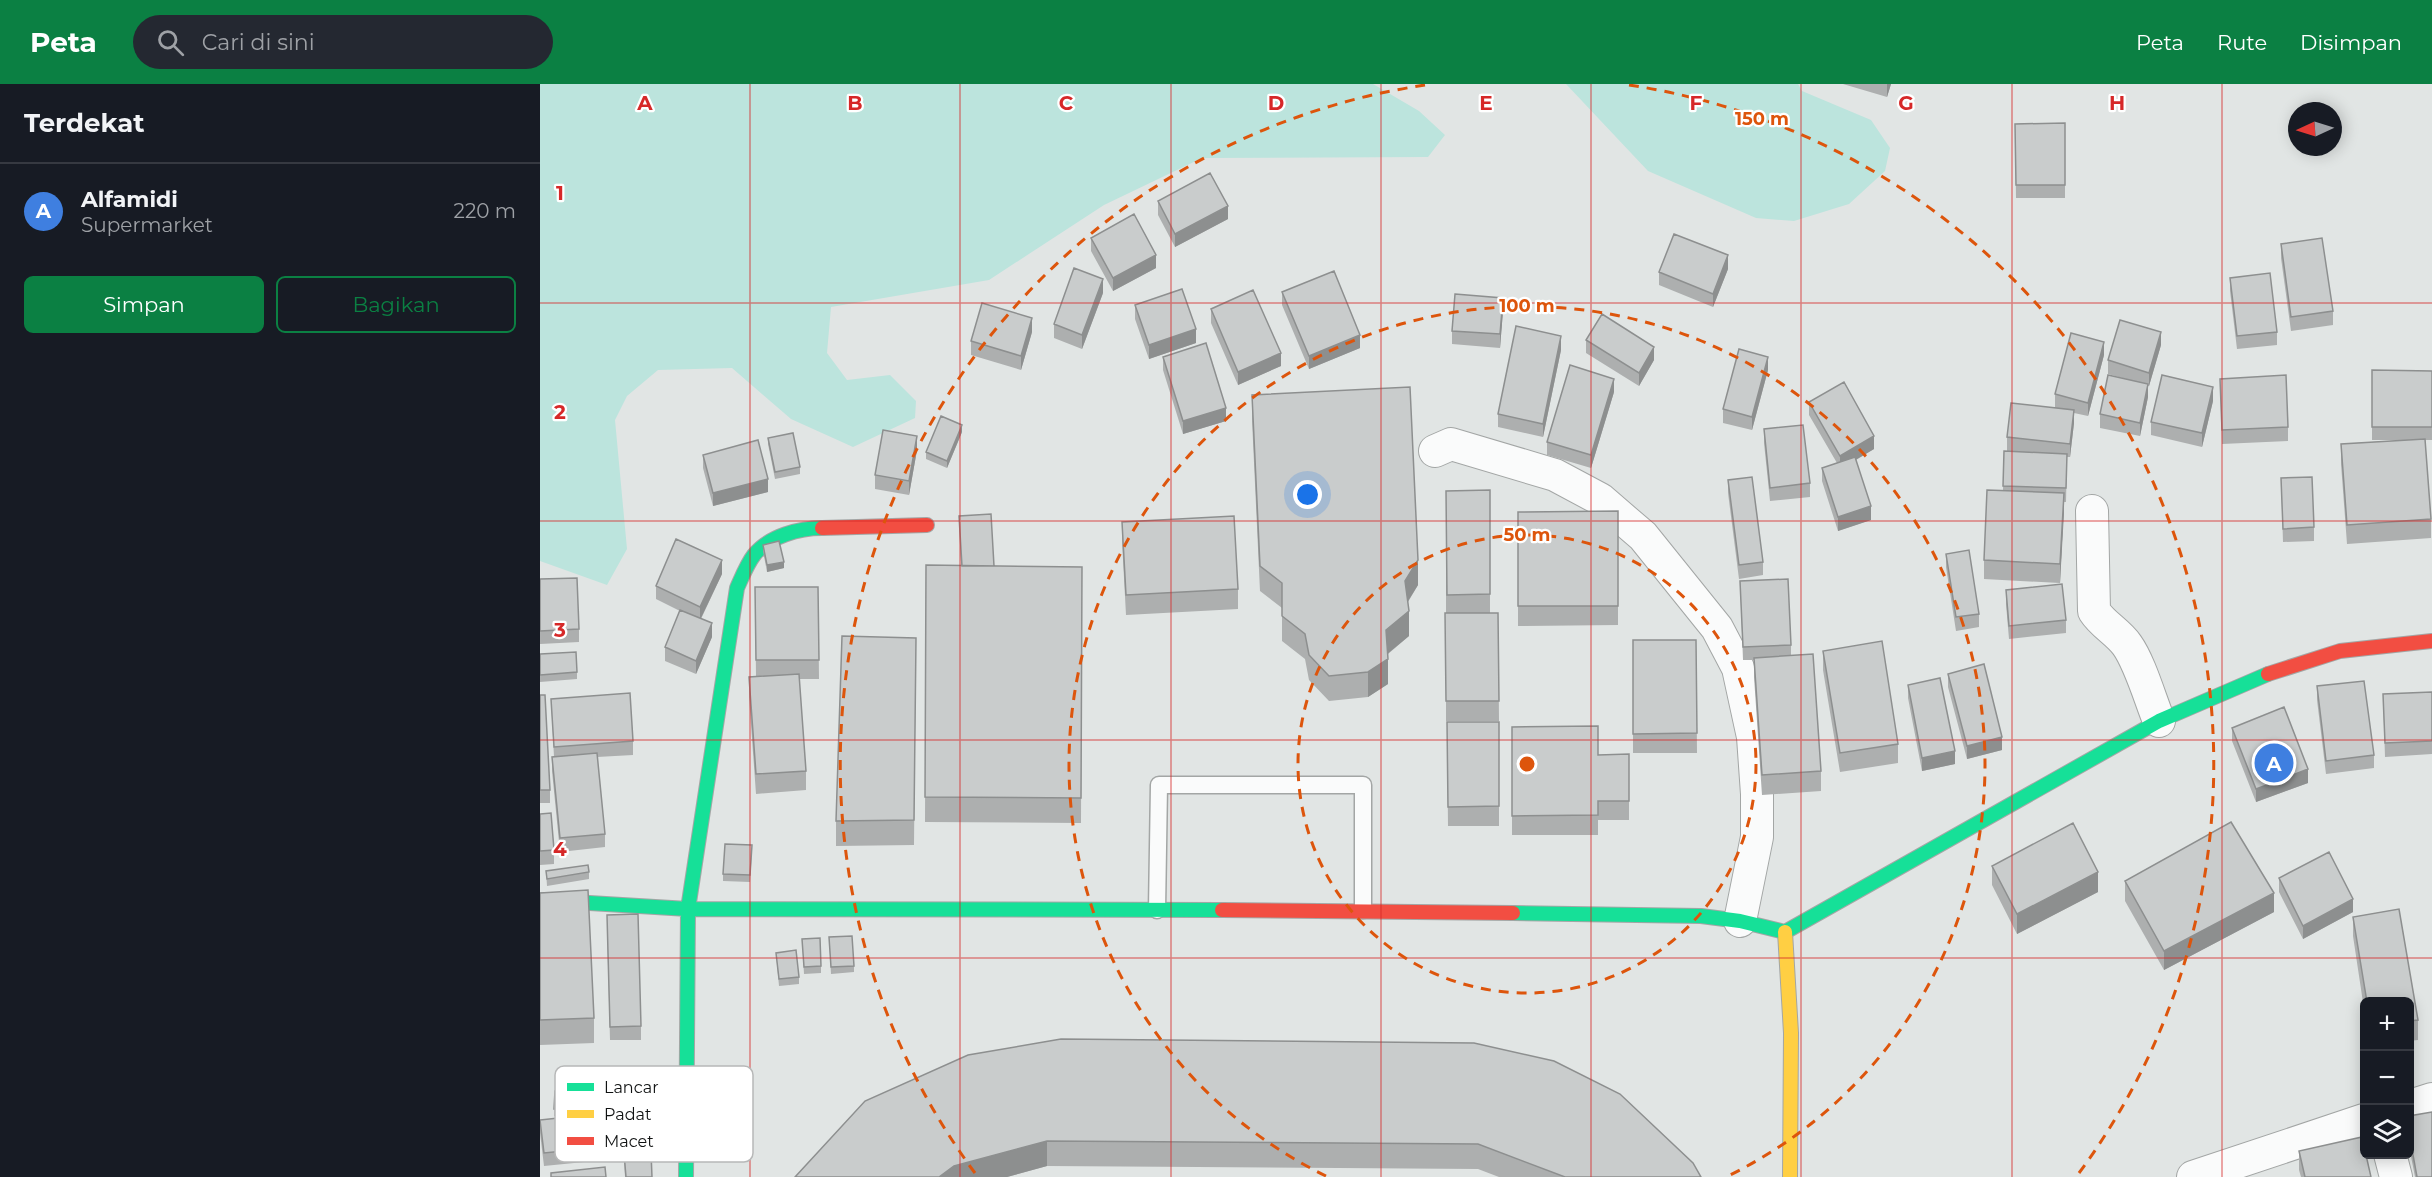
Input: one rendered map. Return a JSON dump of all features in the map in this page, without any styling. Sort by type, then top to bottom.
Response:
[{"type":"street","points":[[1435,451],[1450,444],[1555,475],[1600,499],[1643,536],[1717,628],[1738,668],[1754,748],[1757,837],[1740,921]]},
{"type":"street","points":[[2092,511],[2094,611],[2100,621],[2119,634],[2129,648],[2159,720]]},
{"type":"street","points":[[687,1066],[688,909],[737,588],[753,556],[764,544],[805,528],[927,525]]},
{"type":"street","points":[[540,900],[688,909],[1363,910],[1701,916],[1740,921],[1785,932],[2159,720],[2280,669],[2340,651],[2432,641]]},
{"type":"street","points":[[1785,932],[1791,1033],[1790,1177]]},
{"type":"street","points":[[2412,1105],[2432,1099]]},
{"type":"street","points":[[2193,1177],[2360,1121]]},
{"type":"street","points":[[2391,1159],[2396,1177]]},
{"type":"street","points":[[686,1162],[686,1177]]},
{"type":"lane","points":[[1157,910],[1159,785],[1363,785],[1363,910]]},
{"type":"green space","points":[[540,84],[1373,84],[1419,111],[1445,135],[1428,157],[1202,158],[1104,205],[989,280],[831,307],[827,353],[847,380],[890,375],[916,401],[915,418],[853,447],[791,419],[732,368],[658,370],[627,396],[615,420],[627,549],[607,585],[540,561]]},
{"type":"green space","points":[[1566,84],[1798,84],[1802,91],[1871,120],[1890,148],[1885,171],[1849,204],[1794,221],[1756,218],[1648,171]]},
{"type":"building","points":[[2065,123],[2065,185],[2016,185],[2015,124]]},
{"type":"building","points":[[1210,173],[1228,206],[1175,234],[1158,201]]},
{"type":"building","points":[[1134,214],[1156,255],[1113,278],[1091,238]]},
{"type":"building","points":[[1674,234],[1728,255],[1713,294],[1659,272]]},
{"type":"building","points":[[2322,238],[2333,311],[2291,317],[2281,244]]},
{"type":"building","points":[[1074,268],[1103,279],[1082,335],[1054,324]]},
{"type":"building","points":[[1334,271],[1360,335],[1309,356],[1282,292]]},
{"type":"building","points":[[2270,273],[2277,332],[2237,336],[2230,278]]},
{"type":"building","points":[[1182,289],[1196,329],[1149,345],[1135,305]]},
{"type":"building","points":[[1253,290],[1281,353],[1238,372],[1211,309]]},
{"type":"building","points":[[1455,294],[1503,298],[1500,334],[1452,331]]},
{"type":"building","points":[[982,303],[1032,318],[1021,356],[971,341]]},
{"type":"building","points":[[1602,314],[1654,347],[1639,373],[1586,340]]},
{"type":"building","points":[[2120,320],[2161,332],[2149,373],[2108,360]]},
{"type":"building","points":[[1516,326],[1561,336],[1543,424],[1498,414]]},
{"type":"building","points":[[2071,333],[2104,342],[2088,403],[2055,394]]},
{"type":"building","points":[[1206,343],[1226,408],[1183,421],[1163,357]]},
{"type":"building","points":[[1739,349],[1768,357],[1752,417],[1723,409]]},
{"type":"building","points":[[1570,365],[1614,379],[1591,455],[1547,442]]},
{"type":"building","points":[[2372,370],[2432,371],[2432,427],[2372,427]]},
{"type":"building","points":[[2108,375],[2148,384],[2140,423],[2100,414]]},
{"type":"building","points":[[2162,375],[2213,387],[2202,433],[2151,422]]},
{"type":"building","points":[[2286,375],[2288,427],[2222,430],[2220,379]]},
{"type":"building","points":[[1844,382],[1874,436],[1840,456],[1809,402]]},
{"type":"building","points":[[1410,387],[1418,560],[1405,581],[1409,611],[1386,630],[1388,659],[1368,672],[1329,676],[1309,655],[1305,634],[1282,616],[1282,583],[1260,566],[1252,395]]},
{"type":"building","points":[[2011,403],[2074,410],[2070,444],[2007,437]]},
{"type":"building","points":[[941,416],[962,425],[947,461],[926,452]]},
{"type":"building","points":[[1803,425],[1810,483],[1770,488],[1764,429]]},
{"type":"building","points":[[883,430],[917,436],[909,481],[875,475]]},
{"type":"building","points":[[793,433],[800,467],[775,472],[768,438]]},
{"type":"building","points":[[2425,439],[2431,519],[2347,525],[2341,444]]},
{"type":"building","points":[[758,440],[768,479],[713,493],[703,455]]},
{"type":"building","points":[[2004,451],[2067,454],[2066,488],[2003,486]]},
{"type":"building","points":[[1855,457],[1871,506],[1838,517],[1822,468]]},
{"type":"building","points":[[1752,477],[1763,562],[1739,565],[1728,480]]},
{"type":"building","points":[[2312,477],[2314,527],[2283,529],[2281,478]]},
{"type":"building","points":[[1490,490],[1490,594],[1447,595],[1446,491]]},
{"type":"building","points":[[1987,490],[2064,493],[2060,564],[1984,560]]},
{"type":"building","points":[[1618,511],[1618,606],[1518,606],[1518,512]]},
{"type":"building","points":[[991,514],[994,566],[962,566],[959,516]]},
{"type":"building","points":[[1234,516],[1238,589],[1126,595],[1122,522]]},
{"type":"building","points":[[676,539],[722,560],[700,607],[656,586]]},
{"type":"building","points":[[779,541],[784,562],[767,565],[763,545]]},
{"type":"building","points":[[1969,550],[1979,614],[1956,617],[1946,554]]},
{"type":"building","points":[[926,565],[1082,567],[1081,798],[925,797]]},
{"type":"building","points":[[577,578],[579,629],[540,631],[540,579]]},
{"type":"building","points":[[1788,579],[1791,645],[1743,647],[1740,581]]},
{"type":"building","points":[[2062,584],[2066,620],[2009,626],[2006,590]]},
{"type":"building","points":[[755,587],[818,587],[819,660],[756,660]]},
{"type":"building","points":[[680,610],[712,623],[696,661],[665,647]]},
{"type":"building","points":[[1445,613],[1498,613],[1499,701],[1446,701]]},
{"type":"building","points":[[842,636],[916,638],[914,820],[836,821]]},
{"type":"building","points":[[1633,640],[1696,640],[1697,733],[1633,734]]},
{"type":"building","points":[[1882,641],[1898,744],[1840,753],[1823,651]]},
{"type":"building","points":[[576,652],[577,672],[540,675],[540,654]]},
{"type":"building","points":[[1813,654],[1821,771],[1762,775],[1754,658]]},
{"type":"building","points":[[1984,664],[2002,737],[1967,746],[1948,674]]},
{"type":"building","points":[[799,674],[806,771],[756,774],[749,677]]},
{"type":"building","points":[[1940,678],[1955,751],[1922,758],[1908,685]]},
{"type":"building","points":[[2364,681],[2374,755],[2326,761],[2317,686]]},
{"type":"building","points":[[2432,692],[2432,741],[2385,743],[2383,694]]},
{"type":"building","points":[[630,693],[633,741],[554,747],[551,699]]},
{"type":"building","points":[[540,695],[545,695],[550,790],[540,790]]},
{"type":"building","points":[[2284,707],[2308,769],[2256,789],[2232,728]]},
{"type":"building","points":[[1447,722],[1499,722],[1499,806],[1448,807]]},
{"type":"building","points":[[1598,726],[1598,755],[1629,754],[1629,801],[1598,801],[1598,815],[1512,816],[1512,727]]},
{"type":"building","points":[[597,753],[605,834],[560,838],[552,757]]},
{"type":"building","points":[[551,813],[554,850],[540,851],[540,814]]},
{"type":"building","points":[[2231,822],[2274,893],[2164,951],[2125,881]]},
{"type":"building","points":[[2073,823],[2098,872],[2017,914],[1992,866]]},
{"type":"building","points":[[725,844],[752,845],[750,875],[723,874]]},
{"type":"building","points":[[2329,852],[2353,899],[2303,926],[2279,878]]},
{"type":"building","points":[[588,865],[589,872],[547,879],[546,871]]},
{"type":"building","points":[[588,890],[594,1018],[540,1020],[540,893]]},
{"type":"building","points":[[2399,909],[2418,1020],[2414,1020],[2414,997],[2366,997],[2353,917]]},
{"type":"building","points":[[638,914],[641,1026],[610,1027],[607,915]]},
{"type":"building","points":[[852,936],[854,966],[831,967],[829,937]]},
{"type":"building","points":[[820,938],[821,966],[804,967],[802,939]]},
{"type":"building","points":[[796,950],[799,977],[779,979],[776,953]]},
{"type":"building","points":[[1061,1039],[1474,1043],[1554,1061],[1620,1094],[1693,1163],[1701,1177],[1565,1177],[1478,1144],[1047,1141],[954,1166],[939,1177],[795,1177],[865,1101],[968,1055]]},
{"type":"building","points":[[2432,1112],[2432,1177],[2417,1177],[2414,1159],[2414,1115]]},
{"type":"building","points":[[555,1118],[555,1152],[544,1153],[540,1120]]},
{"type":"building","points":[[2360,1137],[2360,1159],[2367,1159],[2371,1177],[2305,1177],[2299,1151]]},
{"type":"building","points":[[625,1162],[651,1162],[652,1177],[626,1177]]},
{"type":"building","points":[[605,1167],[606,1177],[551,1177],[551,1173]]},
{"type":"traffic: fast","points":[[687,1066],[688,909],[737,588],[751,559],[760,548],[785,534],[822,528]]},
{"type":"traffic: fast","points":[[1513,913],[1701,916],[1740,921],[1785,932],[2159,721],[2268,674]]},
{"type":"traffic: fast","points":[[540,900],[688,909],[1222,910]]},
{"type":"traffic: fast","points":[[686,1162],[686,1177]]},
{"type":"traffic: slow","points":[[1785,932],[1791,1033],[1790,1177]]},
{"type":"traffic: jam","points":[[822,528],[927,525]]},
{"type":"traffic: jam","points":[[2268,674],[2340,651],[2432,641]]},
{"type":"traffic: jam","points":[[1222,910],[1513,913]]},
{"type":"place","name":"Alfamidi","points":[[2274,763]]}]
